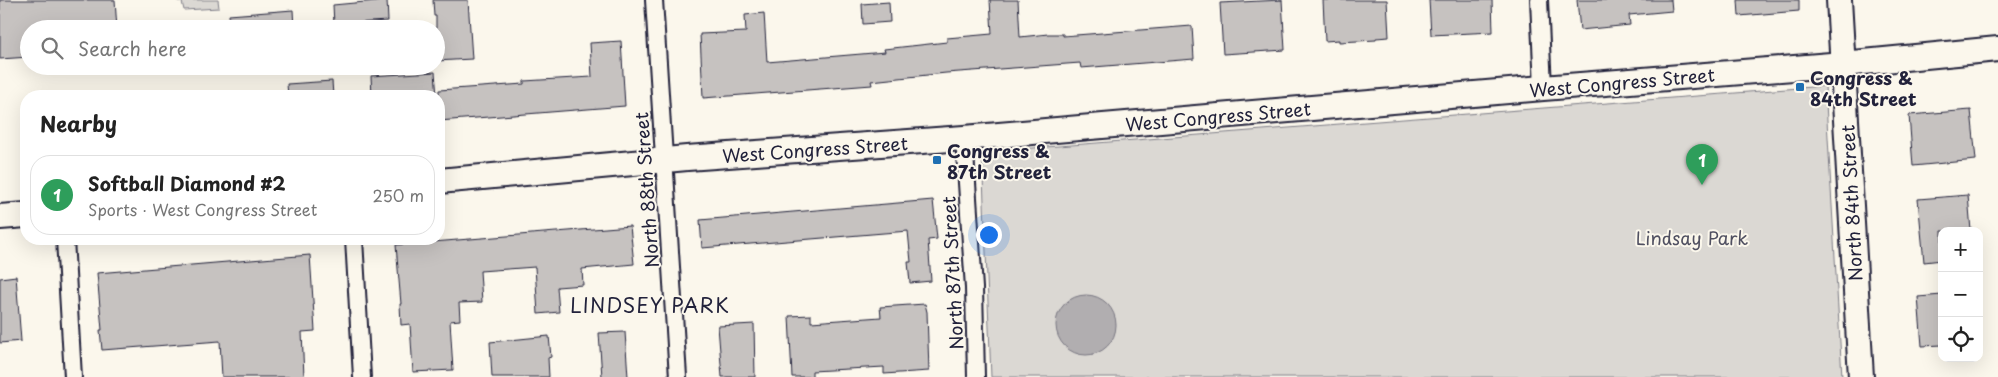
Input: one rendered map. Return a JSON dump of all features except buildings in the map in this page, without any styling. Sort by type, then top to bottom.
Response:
[{"type":"street","name":"North 88th Street","points":[[654,0],[678,377]]},
{"type":"street","points":[[1539,0],[1543,88]]},
{"type":"street","name":"North 84th Street","points":[[1840,0],[1861,377]]},
{"type":"street","name":"West Congress Street","points":[[445,180],[664,160],[964,138],[1843,64],[1998,49]]},
{"type":"street","name":"North 87th Street","points":[[964,138],[974,288],[976,377]]},
{"type":"street","points":[[0,218],[20,216]]},
{"type":"street","points":[[65,245],[73,377]]},
{"type":"street","points":[[354,245],[362,377]]},
{"type":"green space","points":[[175,0],[218,0],[219,8],[184,10],[182,2]]},
{"type":"green space","name":"Lindsay Park","points":[[1825,86],[1842,377],[991,377],[982,152]]},
{"type":"shaded area","points":[[1086,295],[1103,300],[1111,308],[1116,325],[1111,342],[1103,350],[1086,355],[1069,350],[1061,342],[1056,325],[1061,308],[1069,300]]},
{"type":"place","name":"Congress & 84th Street","points":[[1800,87]]},
{"type":"place","name":"Congress & 87th Street","points":[[937,160]]},
{"type":"place","name":"Softball Diamond #2","points":[[1702,185]]},
{"type":"district","name":"LINDSEY PARK","points":[[650,305]]}]
